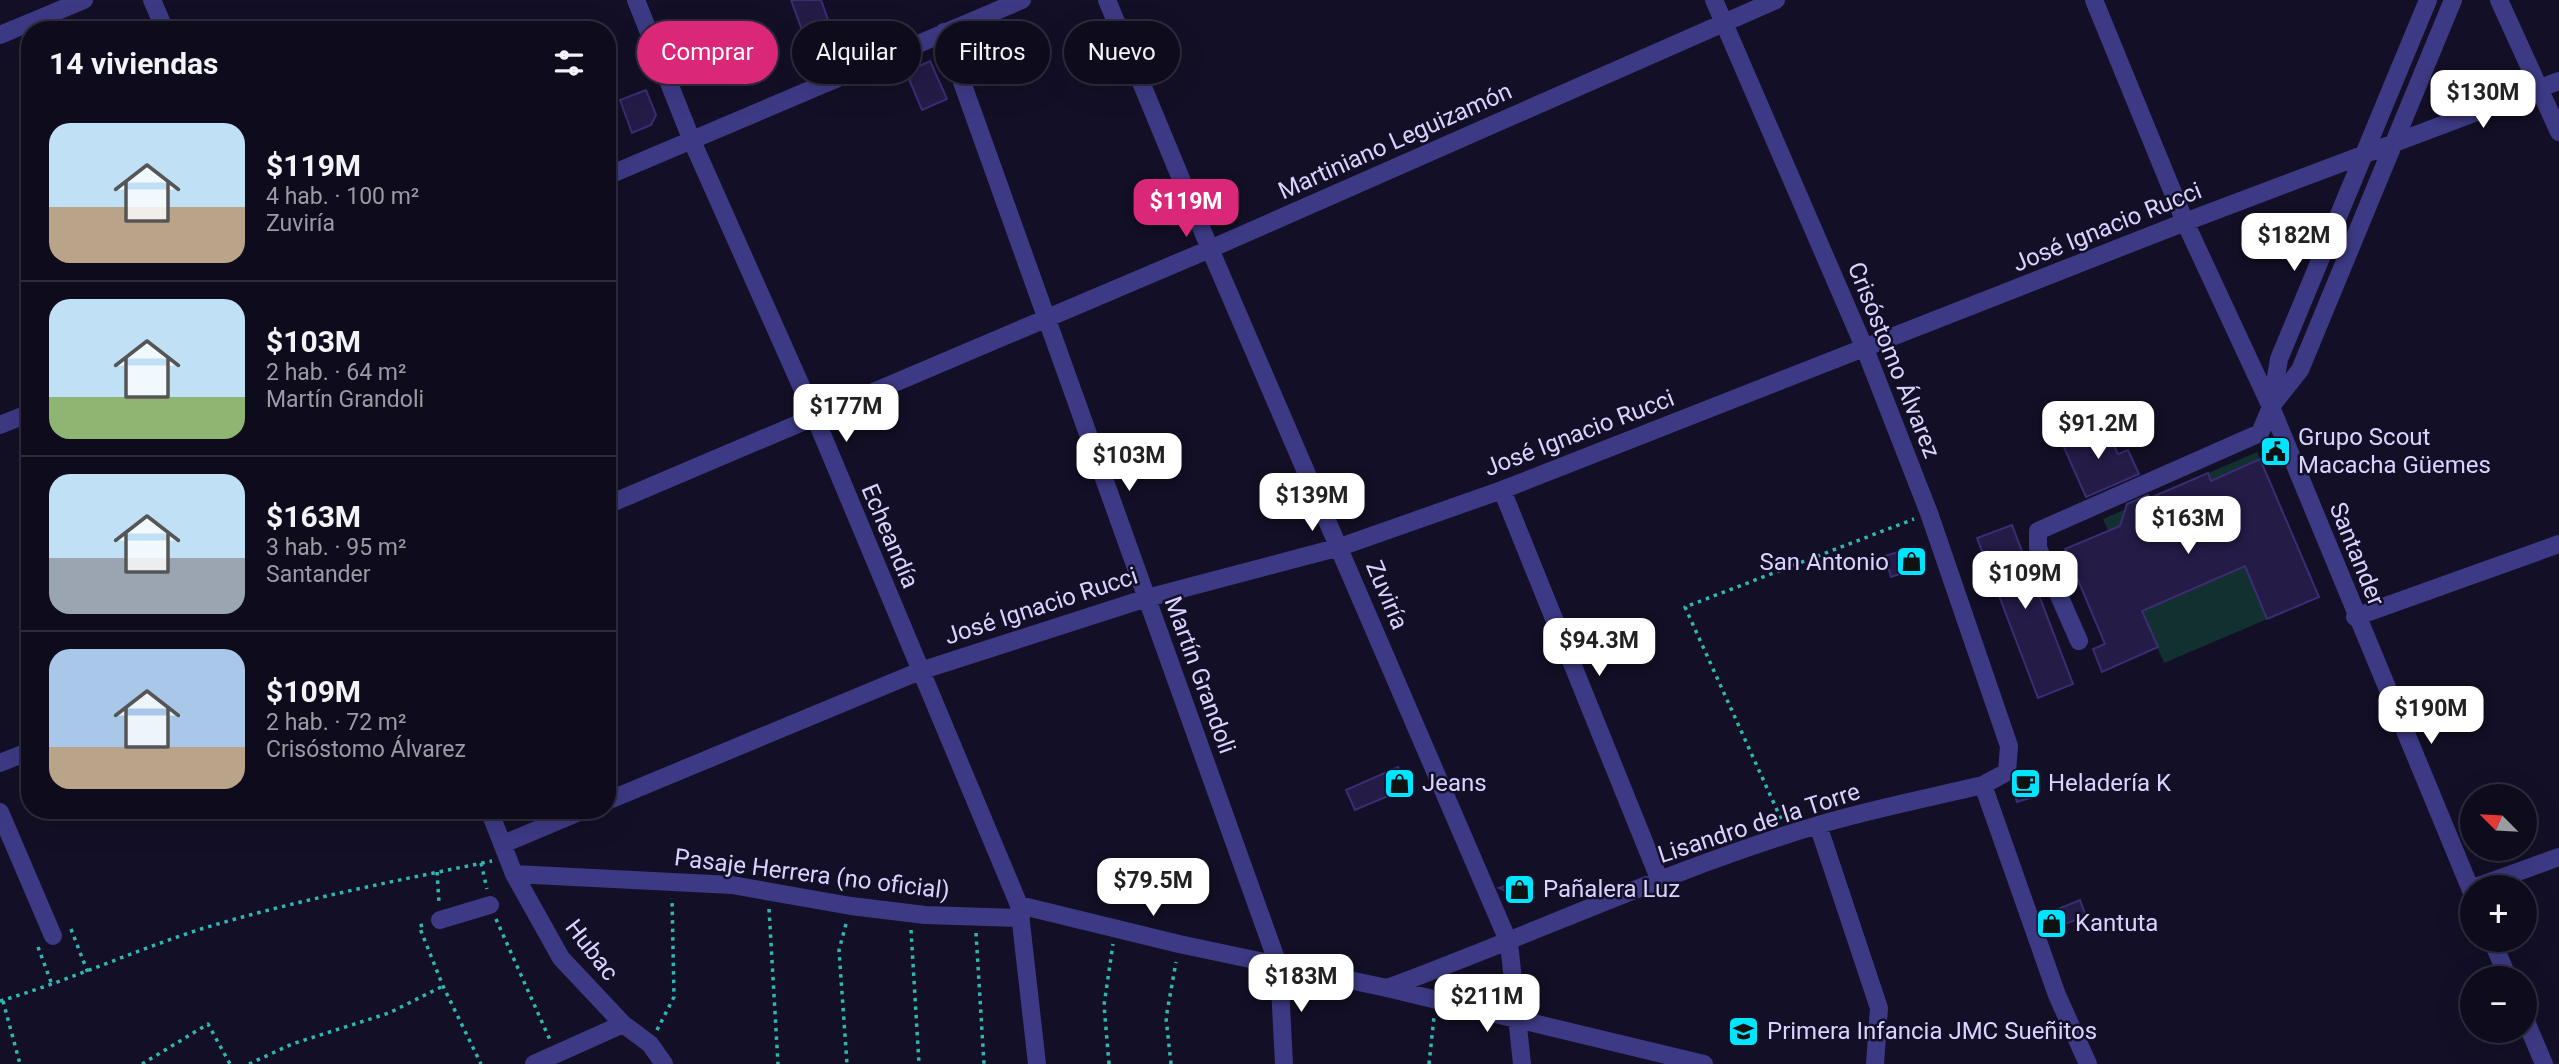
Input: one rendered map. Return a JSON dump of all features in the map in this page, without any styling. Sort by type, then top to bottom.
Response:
[{"type":"street","points":[[34,21],[84,0]]},
{"type":"street","points":[[152,0],[161,21]]},
{"type":"street","name":"Echeandía","points":[[636,0],[692,141],[814,415],[1020,911],[1037,1064]]},
{"type":"street","points":[[971,21],[1022,0]]},
{"type":"street","name":"Zuviría","points":[[1107,0],[1210,249],[1508,943],[1522,1064]]},
{"type":"street","name":"Crisóstomo Álvarez","points":[[1714,0],[1865,349],[1929,513],[2009,746]]},
{"type":"street","name":"Martiniano Leguizamón","points":[[616,501],[1210,249],[1776,0]]},
{"type":"street","name":"Santander","points":[[2094,0],[2185,222],[2271,407],[2356,617],[2467,875]]},
{"type":"street","points":[[2079,641],[2038,548],[2038,531],[2260,433],[2271,407],[2279,359],[2428,0]]},
{"type":"street","points":[[2271,407],[2300,370],[2453,0]]},
{"type":"street","points":[[2499,0],[2559,132]]},
{"type":"street","points":[[0,35],[21,26]]},
{"type":"street","points":[[616,172],[935,36]]},
{"type":"street","name":"José Ignacio Rucci","points":[[616,797],[920,671],[1147,598],[1340,547],[1502,490],[2185,222],[2559,81]]},
{"type":"street","name":"Martín Grandoli","points":[[963,84],[1279,967],[1284,1064]]},
{"type":"street","points":[[0,425],[21,417]]},
{"type":"street","points":[[1502,490],[1660,881]]},
{"type":"street","points":[[2356,617],[2559,544]]},
{"type":"street","name":"Lisandro de la Torre","points":[[1387,988],[1508,943],[1660,881],[1788,835],[1818,825],[1983,785],[2007,772],[2009,746]]},
{"type":"street","points":[[0,763],[21,755]]},
{"type":"street","points":[[1983,785],[2057,995],[2088,1064]]},
{"type":"street","points":[[0,811],[53,936]]},
{"type":"street","name":"Hubac","points":[[492,819],[508,859],[561,958],[623,1024],[650,1044],[664,1064]]},
{"type":"street","points":[[508,859],[570,819]]},
{"type":"street","points":[[1818,825],[1879,1008],[1875,1064]]},
{"type":"street","points":[[2512,875],[2559,857]]},
{"type":"street","name":"Pasaje Herrera (no oficial)","points":[[508,859],[672,882],[732,885],[851,906],[910,913],[975,916],[1020,911],[1387,988],[1518,1022],[1704,1064]]},
{"type":"street","points":[[440,920],[490,905]]},
{"type":"street","points":[[534,1064],[623,1024]]},
{"type":"street","points":[[2535,1043],[2544,1064]]},
{"type":"path","points":[[1788,835],[1685,607],[1929,513]]},
{"type":"path","points":[[20,1064],[1,1001],[88,973],[200,930],[361,888],[508,859]]},
{"type":"path","points":[[481,863],[490,905],[556,1052]]},
{"type":"path","points":[[437,872],[440,920],[419,926],[443,986],[481,1064]]},
{"type":"path","points":[[650,1044],[674,997],[672,882]]},
{"type":"path","points":[[768,891],[778,1064]]},
{"type":"path","points":[[847,1064],[839,950],[851,906]]},
{"type":"path","points":[[910,913],[919,1064]]},
{"type":"path","points":[[975,916],[984,1064]]},
{"type":"path","points":[[52,983],[36,942],[71,929],[88,973]]},
{"type":"path","points":[[1109,1064],[1104,1005],[1116,929]]},
{"type":"path","points":[[1171,1064],[1166,1018],[1179,944]]},
{"type":"path","points":[[249,1064],[292,1044],[389,1013],[443,986]]},
{"type":"path","points":[[1429,1064],[1436,1000]]},
{"type":"path","points":[[142,1064],[208,1024],[230,1064]]},
{"type":"green space","points":[[2257,452],[2319,597],[2164,663],[2103,519]]},
{"type":"building","points":[[791,0],[821,0],[828,21],[799,21]]},
{"type":"building","points":[[930,61],[935,72],[935,84],[940,84],[947,99],[922,110],[911,84],[921,84],[921,65]]},
{"type":"building","points":[[646,90],[656,115],[651,125],[632,133],[620,100]]},
{"type":"building","points":[[2104,424],[2118,454],[2128,450],[2139,474],[2086,497],[2062,443]]},
{"type":"building","points":[[2260,459],[2319,597],[2267,619],[2245,566],[2142,611],[2158,647],[2102,672],[2093,649],[2105,644],[2065,549],[2120,526],[2127,504],[2148,495],[2150,498],[2208,473],[2211,481]]},
{"type":"building","points":[[2012,525],[2073,684],[2038,698],[1977,538]]},
{"type":"building","points":[[1915,547],[1921,567],[1891,577],[1885,556]]},
{"type":"building","points":[[1398,767],[1407,788],[1355,810],[1346,790]]},
{"type":"building","points":[[2029,772],[2036,796],[2017,802],[2011,783],[2018,775]]},
{"type":"building","name":"Pañalera Luz","points":[[1528,878],[1534,897],[1524,900],[1499,888]]},
{"type":"building","points":[[2080,900],[2086,916],[2047,931],[2041,916]]},
{"type":"place","name":"Grupo Scout Macacha Güemes","points":[[2275,451]]},
{"type":"place","name":"San Antonio","points":[[1912,562]]},
{"type":"place","name":"Jeans","points":[[1399,783]]},
{"type":"place","name":"Heladería K","points":[[2025,783]]},
{"type":"place","name":"Pañalera Luz","points":[[1520,889]]},
{"type":"place","name":"Kantuta","points":[[2052,923]]},
{"type":"place","name":"Primera Infancia JMC Sueñitos","points":[[1744,1031]]}]
